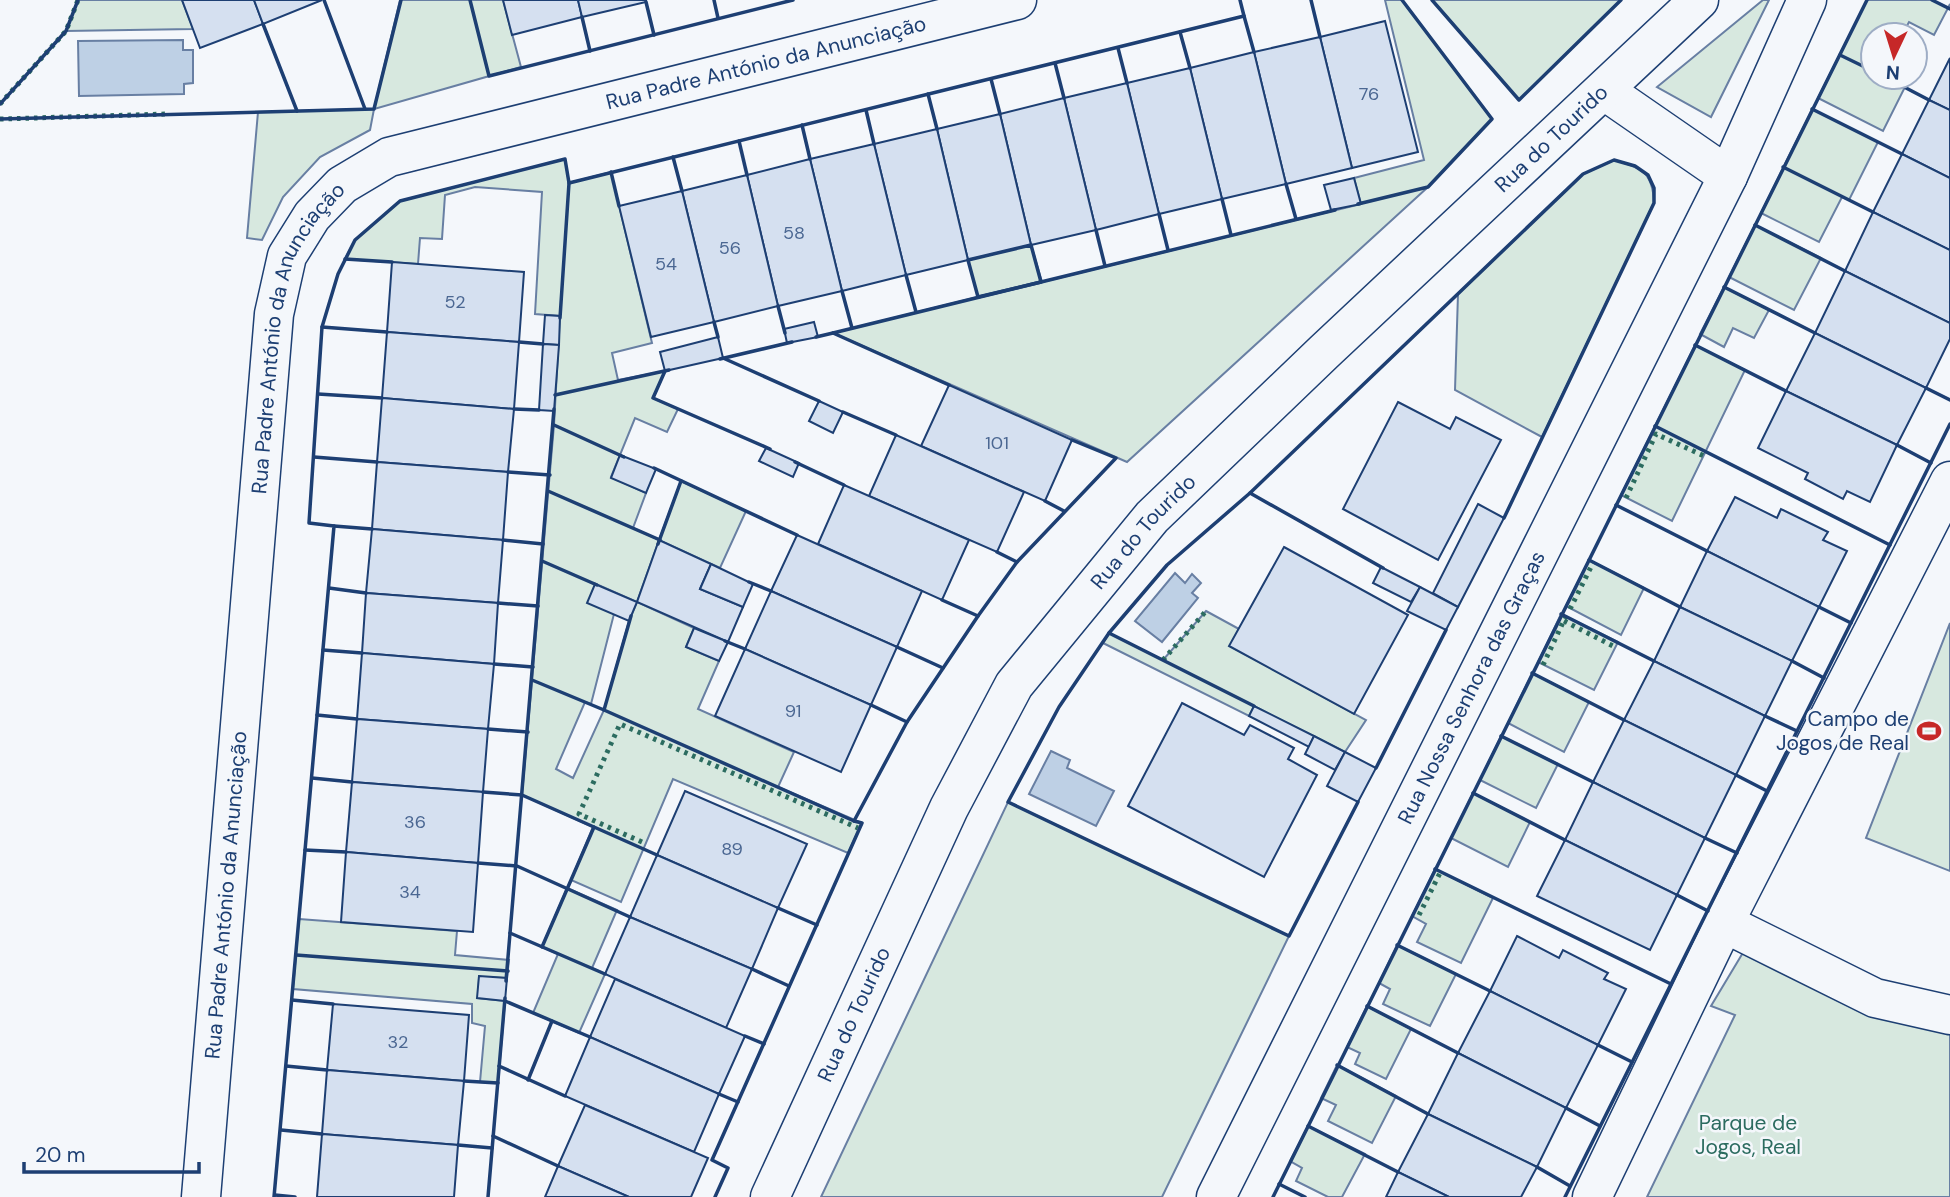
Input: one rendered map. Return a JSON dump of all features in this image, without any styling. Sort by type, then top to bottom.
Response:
[{"type":"street","name":"Rua Padre António da Anunciação","points":[[201,1197],[274,314],[287,256],[312,216],[342,185],[389,157],[1017,0]]},
{"type":"street","name":"Rua do Tourido","points":[[770,1197],[949,808],[1014,685],[1152,517],[1699,0]]},
{"type":"street","name":"Rua Nossa Senhora das Graças","points":[[1216,1197],[1728,176],[1807,0]]},
{"type":"street","points":[[1605,90],[1728,176]]},
{"type":"street","points":[[1592,1197],[1724,923],[1950,481]]},
{"type":"street","points":[[1724,923],[1875,998],[1950,1015]]},
{"type":"green space","points":[[78,0],[182,0],[193,29],[66,31]]},
{"type":"green space","points":[[400,0],[503,0],[521,67],[374,109]]},
{"type":"green space","points":[[1385,0],[1402,0],[1492,119],[1428,187],[1127,462],[833,333],[978,297],[968,260],[1031,245],[1042,282],[1361,204],[1354,178],[1424,160]]},
{"type":"green space","points":[[1432,0],[1621,0],[1519,100]]},
{"type":"green space","points":[[1763,0],[1769,0],[1711,117],[1657,87]]},
{"type":"green space","points":[[1867,0],[1932,0],[1948,8],[1934,35],[1929,32],[1929,21],[1859,21],[1859,91],[1903,91],[1883,131],[1818,98]]},
{"type":"green space","points":[[374,109],[370,130],[320,157],[283,197],[262,240],[247,238],[258,112]]},
{"type":"green space","points":[[1812,109],[1878,142],[1849,200],[1842,197],[1819,242],[1761,213]]},
{"type":"green space","points":[[565,159],[569,183],[611,172],[652,343],[612,353],[618,380],[665,371],[653,398],[678,409],[667,432],[635,418],[611,477],[646,493],[633,528],[659,540],[637,602],[694,628],[686,647],[719,661],[698,709],[794,752],[778,787],[862,823],[848,853],[673,779],[621,902],[571,880],[593,827],[522,795],[554,425],[560,316],[535,314],[542,192],[475,187],[445,195],[442,239],[420,238],[418,264],[345,259],[355,240],[400,201]],"holes":[[[596,584],[637,602],[604,710],[573,778],[556,769],[585,702],[591,704],[614,614]]]},
{"type":"green space","points":[[1614,160],[1632,165],[1644,173],[1651,184],[1654,203],[1542,437],[1455,390],[1458,294],[1583,174]]},
{"type":"green space","points":[[1755,225],[1821,258],[1794,310],[1729,277]]},
{"type":"green space","points":[[1724,287],[1769,310],[1754,338],[1733,328],[1724,347],[1700,334]]},
{"type":"green space","points":[[1695,345],[1745,370],[1672,521],[1621,495]]},
{"type":"green space","points":[[681,481],[746,511],[720,568],[659,540]]},
{"type":"green space","points":[[1589,560],[1644,588],[1621,635],[1566,606]]},
{"type":"green space","points":[[1206,611],[1239,629],[1230,646],[1366,720],[1345,752],[1254,706],[1249,716],[1103,643],[1109,633],[1163,660]]},
{"type":"green space","points":[[1561,614],[1618,642],[1594,690],[1538,662]]},
{"type":"green space","name":"Campo de Jogos de Real","points":[[1950,623],[1950,871],[1866,838]]},
{"type":"green space","points":[[1532,673],[1589,702],[1564,752],[1508,723]]},
{"type":"green space","points":[[1501,736],[1558,764],[1536,808],[1480,780]]},
{"type":"green space","points":[[1473,793],[1530,822],[1508,867],[1451,838]]},
{"type":"green space","points":[[1008,802],[1289,936],[1162,1197],[821,1197]]},
{"type":"green space","points":[[1435,869],[1493,898],[1461,963],[1417,942],[1426,924],[1412,916]]},
{"type":"green space","points":[[567,888],[617,910],[592,968],[605,974],[579,1033],[533,1013],[558,954],[542,947]]},
{"type":"green space","points":[[299,919],[457,931],[455,955],[509,960],[507,978],[479,977],[478,998],[505,1001],[498,1083],[480,1082],[485,1026],[472,1023],[472,1004],[293,989]]},
{"type":"green space","name":"Parque de Jogos, Real","points":[[1753,936],[1950,1015],[1950,1197],[1647,1197],[1735,1015],[1711,1006]]},
{"type":"green space","points":[[1397,945],[1456,974],[1430,1026],[1383,1004],[1390,989],[1379,983]]},
{"type":"green space","points":[[1367,1006],[1411,1029],[1386,1079],[1355,1064],[1360,1053],[1347,1047]]},
{"type":"green space","points":[[1337,1065],[1396,1096],[1372,1143],[1328,1121],[1336,1105],[1321,1098]]},
{"type":"green space","points":[[1308,1126],[1365,1154],[1342,1197],[1328,1197],[1296,1181],[1302,1168],[1290,1161]]},
{"type":"water","points":[[183,40],[183,50],[193,50],[193,83],[184,84],[184,94],[79,96],[78,41]]},
{"type":"water","points":[[1175,573],[1185,583],[1192,574],[1201,583],[1192,593],[1198,598],[1162,642],[1135,621]]},
{"type":"water","points":[[1051,751],[1070,760],[1067,768],[1114,791],[1096,826],[1029,794]]},
{"type":"building","points":[[182,0],[254,0],[263,24],[200,48]]},
{"type":"building","points":[[254,0],[322,0],[263,24]]},
{"type":"building","points":[[503,0],[578,0],[582,17],[512,35]]},
{"type":"building","points":[[578,0],[646,0],[646,2],[582,17]]},
{"type":"building","points":[[1385,21],[1418,152],[1352,168],[1320,37]]},
{"type":"building","points":[[1320,37],[1352,168],[1286,184],[1254,52]]},
{"type":"building","points":[[1254,52],[1286,184],[1222,199],[1190,68]]},
{"type":"building","points":[[1950,58],[1950,110],[1929,100]]},
{"type":"building","points":[[1190,68],[1222,199],[1159,214],[1127,83]]},
{"type":"building","points":[[1127,83],[1159,214],[1096,230],[1064,98]]},
{"type":"building","points":[[1064,98],[1096,230],[1031,245],[1000,114]]},
{"type":"building","points":[[1929,100],[1950,110],[1950,178],[1902,154]]},
{"type":"building","points":[[1000,114],[1031,245],[968,260],[937,129]]},
{"type":"building","points":[[937,129],[968,260],[906,275],[874,144]]},
{"type":"building","points":[[874,144],[906,275],[842,291],[810,159]]},
{"type":"building","points":[[1902,154],[1950,178],[1950,250],[1873,212]]},
{"type":"building","points":[[810,159],[842,291],[778,306],[747,175]]},
{"type":"building","points":[[747,175],[778,306],[714,322],[682,191]]},
{"type":"building","points":[[1354,178],[1361,204],[1331,210],[1324,185]]},
{"type":"building","points":[[682,191],[714,322],[651,337],[619,206]]},
{"type":"building","points":[[1873,212],[1950,250],[1950,323],[1845,271]]},
{"type":"building","points":[[392,262],[524,272],[519,342],[387,332]]},
{"type":"building","points":[[1845,271],[1950,323],[1950,339],[1926,388],[1815,333]]},
{"type":"building","points":[[545,315],[560,316],[559,345],[543,344]]},
{"type":"building","points":[[814,322],[818,337],[787,343],[784,329]]},
{"type":"building","points":[[387,332],[519,342],[514,409],[382,398]]},
{"type":"building","points":[[1815,333],[1926,388],[1897,445],[1786,391]]},
{"type":"building","points":[[718,337],[723,358],[665,371],[660,352]]},
{"type":"building","points":[[543,344],[559,345],[554,411],[539,410]]},
{"type":"building","points":[[949,385],[1072,440],[1045,501],[921,446]]},
{"type":"building","points":[[1786,391],[1897,445],[1870,502],[1847,491],[1843,499],[1805,479],[1808,473],[1758,448]]},
{"type":"building","points":[[382,398],[514,409],[508,472],[377,462]]},
{"type":"building","points":[[819,401],[843,412],[833,433],[809,421]]},
{"type":"building","points":[[1398,402],[1450,429],[1456,417],[1501,440],[1438,560],[1343,509]]},
{"type":"building","points":[[896,435],[1024,492],[997,552],[869,496]]},
{"type":"building","points":[[766,448],[799,463],[793,477],[759,461]]},
{"type":"building","points":[[620,455],[656,469],[646,493],[611,478]]},
{"type":"building","points":[[377,462],[508,472],[503,540],[372,529]]},
{"type":"building","points":[[844,485],[969,540],[942,600],[818,544]]},
{"type":"building","points":[[1735,497],[1777,518],[1781,509],[1828,532],[1823,540],[1847,551],[1819,607],[1707,551]]},
{"type":"building","points":[[1478,504],[1504,518],[1458,607],[1433,593]]},
{"type":"building","points":[[372,529],[503,540],[498,603],[366,593]]},
{"type":"building","points":[[797,535],[922,591],[897,647],[771,591]]},
{"type":"building","points":[[659,540],[711,564],[700,589],[743,607],[728,642],[637,602]]},
{"type":"building","points":[[1284,547],[1408,615],[1354,714],[1229,646]]},
{"type":"building","points":[[1707,551],[1819,607],[1792,661],[1680,607]]},
{"type":"building","points":[[711,564],[753,584],[743,607],[700,589]]},
{"type":"building","points":[[1381,567],[1420,587],[1411,602],[1373,583]]},
{"type":"building","points":[[595,584],[637,602],[629,621],[587,603]]},
{"type":"building","points":[[1420,587],[1458,607],[1446,630],[1407,611]]},
{"type":"building","points":[[771,591],[897,647],[871,705],[745,649]]},
{"type":"building","points":[[366,593],[498,603],[494,664],[362,653]]},
{"type":"building","points":[[1680,607],[1792,661],[1765,716],[1654,661]]},
{"type":"building","points":[[694,628],[728,642],[719,661],[686,647]]},
{"type":"building","points":[[745,649],[871,705],[841,772],[715,716]]},
{"type":"building","points":[[362,653],[494,664],[488,729],[357,719]]},
{"type":"building","points":[[1654,661],[1765,716],[1736,775],[1624,720]]},
{"type":"building","points":[[1182,703],[1244,735],[1250,725],[1294,748],[1288,759],[1317,775],[1264,877],[1128,806]]},
{"type":"building","points":[[1254,706],[1314,736],[1309,747],[1249,716]]},
{"type":"building","points":[[357,719],[488,729],[483,792],[352,782]]},
{"type":"building","points":[[1624,720],[1736,775],[1705,838],[1593,782]]},
{"type":"building","points":[[1314,736],[1345,752],[1335,770],[1305,754]]},
{"type":"building","points":[[1345,752],[1376,768],[1358,802],[1327,786]]},
{"type":"building","points":[[352,782],[483,792],[478,863],[346,852]]},
{"type":"building","points":[[1593,782],[1705,838],[1677,895],[1565,840]]},
{"type":"building","points":[[685,791],[807,844],[778,908],[657,855]]},
{"type":"building","points":[[1565,840],[1677,895],[1650,950],[1537,896]]},
{"type":"building","points":[[346,852],[478,863],[473,932],[341,922]]},
{"type":"building","points":[[657,855],[778,908],[752,969],[630,917]]},
{"type":"building","points":[[630,917],[752,969],[726,1028],[605,974]]},
{"type":"building","points":[[1517,936],[1559,958],[1563,950],[1608,973],[1604,979],[1626,989],[1598,1045],[1490,991]]},
{"type":"building","points":[[479,976],[507,978],[505,1001],[477,998]]},
{"type":"building","points":[[615,979],[745,1036],[719,1094],[590,1037]]},
{"type":"building","points":[[1490,991],[1598,1045],[1566,1108],[1458,1053]]},
{"type":"building","points":[[333,1004],[469,1015],[464,1081],[327,1070]]},
{"type":"building","points":[[590,1037],[719,1094],[694,1152],[565,1096]]},
{"type":"building","points":[[1458,1053],[1566,1108],[1537,1167],[1428,1114]]},
{"type":"building","points":[[327,1070],[464,1081],[458,1145],[322,1134]]},
{"type":"building","points":[[585,1105],[708,1158],[691,1197],[629,1197],[558,1166]]},
{"type":"building","points":[[1428,1114],[1537,1167],[1521,1197],[1449,1197],[1398,1172]]},
{"type":"building","points":[[322,1134],[458,1145],[454,1197],[317,1197]]},
{"type":"building","points":[[558,1166],[629,1197],[545,1197]]},
{"type":"building","points":[[1398,1172],[1449,1197],[1386,1197]]},
{"type":"hedge","points":[[0,104],[66,31],[78,0]]},
{"type":"hedge","points":[[0,119],[167,114]]},
{"type":"hedge","points":[[1626,498],[1656,434],[1704,456]]},
{"type":"hedge","points":[[1570,609],[1593,563]]},
{"type":"hedge","points":[[1163,660],[1206,611]]},
{"type":"hedge","points":[[1543,665],[1566,616]]},
{"type":"hedge","points":[[1564,621],[1615,647]]},
{"type":"hedge","points":[[642,842],[579,814],[620,724],[858,828]]},
{"type":"hedge","points":[[1419,915],[1440,873]]},
{"type":"wall","points":[[0,104],[66,31],[78,0]]},
{"type":"wall","points":[[324,0],[365,109]]},
{"type":"wall","points":[[0,119],[374,109],[401,0]]},
{"type":"wall","points":[[470,0],[489,76],[793,0]]},
{"type":"wall","points":[[714,0],[718,18]]},
{"type":"wall","points":[[274,1197],[334,526],[309,523],[322,327],[338,274],[355,240],[400,201],[565,159],[569,183],[1244,16],[1240,0]]},
{"type":"wall","points":[[1311,0],[1320,37]]},
{"type":"wall","points":[[1358,204],[1428,187],[1492,119],[1402,0]]},
{"type":"wall","points":[[1432,0],[1519,100],[1621,0]]},
{"type":"wall","points":[[1273,1197],[1867,0]]},
{"type":"wall","points":[[1932,0],[1950,9]]},
{"type":"wall","points":[[646,2],[654,35]]},
{"type":"wall","points":[[1244,16],[1254,52]]},
{"type":"wall","points":[[582,17],[590,51]]},
{"type":"wall","points":[[263,24],[297,111]]},
{"type":"wall","points":[[1180,32],[1190,68]]},
{"type":"wall","points":[[1118,48],[1127,83]]},
{"type":"wall","points":[[1840,55],[1859,64]]},
{"type":"wall","points":[[1055,63],[1064,98]]},
{"type":"wall","points":[[991,79],[1000,114]]},
{"type":"wall","points":[[1912,91],[1929,100]]},
{"type":"wall","points":[[928,94],[937,129]]},
{"type":"wall","points":[[1812,109],[1902,154]]},
{"type":"wall","points":[[866,110],[874,144]]},
{"type":"wall","points":[[802,125],[810,159]]},
{"type":"wall","points":[[739,141],[747,175]]},
{"type":"wall","points":[[673,157],[682,191]]},
{"type":"wall","points":[[1383,568],[1250,493],[1583,174],[1614,160],[1635,166],[1648,175],[1654,188],[1654,203],[1504,518]]},
{"type":"wall","points":[[1783,167],[1873,212]]},
{"type":"wall","points":[[611,172],[619,206]]},
{"type":"wall","points":[[560,318],[569,183]]},
{"type":"wall","points":[[1286,184],[1296,219]]},
{"type":"wall","points":[[1222,199],[1231,235]]},
{"type":"wall","points":[[949,385],[833,333],[1335,210]]},
{"type":"wall","points":[[1159,214],[1168,250]]},
{"type":"wall","points":[[1755,225],[1845,271]]},
{"type":"wall","points":[[1096,230],[1105,266]]},
{"type":"wall","points":[[1031,245],[1041,282],[978,297],[968,260],[1031,245]]},
{"type":"wall","points":[[345,259],[392,262]]},
{"type":"wall","points":[[906,275],[916,312]]},
{"type":"wall","points":[[1724,287],[1815,333]]},
{"type":"wall","points":[[842,291],[852,328]]},
{"type":"wall","points":[[778,306],[785,333]]},
{"type":"wall","points":[[714,322],[718,337]]},
{"type":"wall","points":[[322,327],[387,332]]},
{"type":"wall","points":[[816,337],[833,333]]},
{"type":"wall","points":[[519,342],[543,344]]},
{"type":"wall","points":[[720,359],[792,342]]},
{"type":"wall","points":[[1695,345],[1786,391]]},
{"type":"wall","points":[[723,358],[819,401]]},
{"type":"wall","points":[[555,395],[669,370]]},
{"type":"wall","points":[[665,371],[653,398],[770,449]]},
{"type":"wall","points":[[1926,388],[1950,400]]},
{"type":"wall","points":[[318,394],[382,398]]},
{"type":"wall","points":[[514,409],[539,410]]},
{"type":"wall","points":[[506,981],[554,409]]},
{"type":"wall","points":[[843,412],[896,435]]},
{"type":"wall","points":[[1565,1197],[1950,424]]},
{"type":"wall","points":[[554,425],[624,457]]},
{"type":"wall","points":[[1655,426],[1890,545]]},
{"type":"wall","points":[[715,1197],[728,1168],[712,1160],[862,823],[854,821],[907,722],[1017,562],[1116,458],[1072,440]]},
{"type":"wall","points":[[1897,445],[1931,463]]},
{"type":"wall","points":[[314,457],[377,462]]},
{"type":"wall","points":[[795,462],[844,485]]},
{"type":"wall","points":[[654,468],[797,535]]},
{"type":"wall","points":[[508,472],[550,475]]},
{"type":"wall","points":[[658,544],[681,481]]},
{"type":"wall","points":[[548,491],[660,540]]},
{"type":"wall","points":[[1250,493],[1167,565],[1109,633],[1059,707],[1008,802],[1289,936],[1358,802]]},
{"type":"wall","points":[[1045,501],[1064,511]]},
{"type":"wall","points":[[1616,505],[1707,551]]},
{"type":"wall","points":[[334,526],[372,529]]},
{"type":"wall","points":[[503,540],[543,544]]},
{"type":"wall","points":[[997,552],[1017,562]]},
{"type":"wall","points":[[1589,560],[1680,607]]},
{"type":"wall","points":[[542,561],[597,585]]},
{"type":"wall","points":[[749,582],[771,591]]},
{"type":"wall","points":[[329,588],[366,593]]},
{"type":"wall","points":[[942,600],[978,616]]},
{"type":"wall","points":[[498,603],[538,606]]},
{"type":"wall","points":[[1819,607],[1851,623]]},
{"type":"wall","points":[[1561,614],[1654,661]]},
{"type":"wall","points":[[631,616],[604,710],[854,821]]},
{"type":"wall","points":[[1376,768],[1446,630]]},
{"type":"wall","points":[[1109,633],[1254,706]]},
{"type":"wall","points":[[725,641],[745,649]]},
{"type":"wall","points":[[897,647],[943,668]]},
{"type":"wall","points":[[323,650],[362,653]]},
{"type":"wall","points":[[1792,661],[1824,678]]},
{"type":"wall","points":[[494,664],[533,667]]},
{"type":"wall","points":[[1532,673],[1624,720]]},
{"type":"wall","points":[[532,680],[604,710]]},
{"type":"wall","points":[[871,705],[907,722]]},
{"type":"wall","points":[[317,715],[357,719]]},
{"type":"wall","points":[[1765,716],[1797,731]]},
{"type":"wall","points":[[488,729],[528,732]]},
{"type":"wall","points":[[1501,736],[1593,782]]},
{"type":"wall","points":[[1736,775],[1767,791]]},
{"type":"wall","points":[[312,778],[352,782]]},
{"type":"wall","points":[[483,792],[522,795],[657,855]]},
{"type":"wall","points":[[1473,793],[1565,840]]},
{"type":"wall","points":[[542,947],[594,827]]},
{"type":"wall","points":[[1705,838],[1737,853]]},
{"type":"wall","points":[[305,850],[346,852]]},
{"type":"wall","points":[[478,863],[517,866],[630,917]]},
{"type":"wall","points":[[1435,869],[1671,984]]},
{"type":"wall","points":[[1677,895],[1708,911]]},
{"type":"wall","points":[[778,908],[817,925]]},
{"type":"wall","points":[[510,933],[605,974]]},
{"type":"wall","points":[[1397,945],[1490,991]]},
{"type":"wall","points":[[296,955],[508,971]]},
{"type":"wall","points":[[752,969],[789,986]]},
{"type":"wall","points":[[488,1197],[505,998]]},
{"type":"wall","points":[[292,1000],[333,1004]]},
{"type":"wall","points":[[505,1001],[590,1037]]},
{"type":"wall","points":[[1367,1006],[1458,1053]]},
{"type":"wall","points":[[528,1080],[552,1021]]},
{"type":"wall","points":[[745,1036],[764,1044]]},
{"type":"wall","points":[[1598,1045],[1632,1062]]},
{"type":"wall","points":[[1337,1065],[1428,1114]]},
{"type":"wall","points":[[286,1066],[327,1070]]},
{"type":"wall","points":[[499,1066],[565,1096]]},
{"type":"wall","points":[[464,1081],[498,1083]]},
{"type":"wall","points":[[719,1094],[738,1102]]},
{"type":"wall","points":[[1566,1108],[1600,1126]]},
{"type":"wall","points":[[1308,1126],[1398,1172]]},
{"type":"wall","points":[[281,1130],[322,1134]]},
{"type":"wall","points":[[493,1136],[558,1166]]},
{"type":"wall","points":[[458,1145],[492,1148]]},
{"type":"wall","points":[[1537,1167],[1570,1186]]},
{"type":"wall","points":[[1279,1184],[1305,1197]]},
{"type":"wall","points":[[275,1195],[295,1197]]},
{"type":"place","name":"Campo de Jogos de Real","points":[[1929,731]]}]
